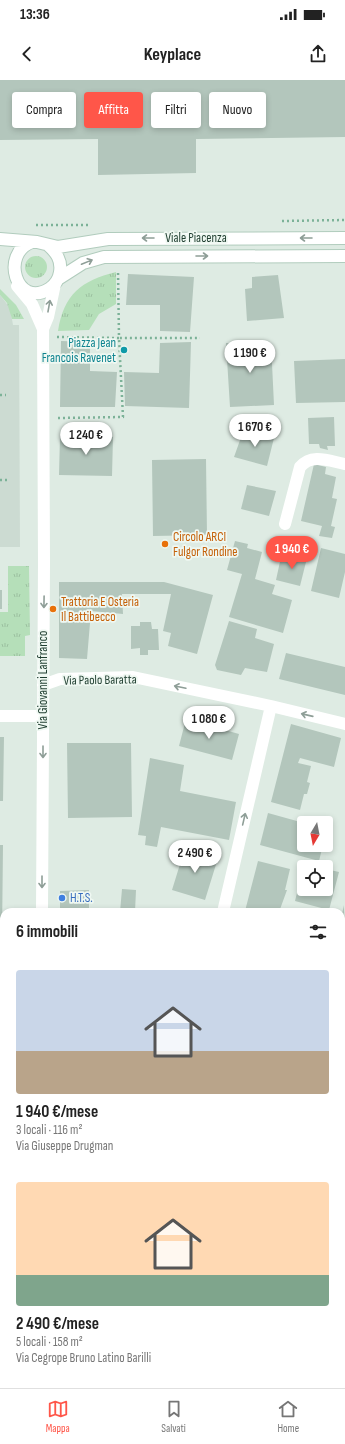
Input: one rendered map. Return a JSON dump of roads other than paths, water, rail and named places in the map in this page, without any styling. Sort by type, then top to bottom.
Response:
[{"type":"street","name":"Viale Piacenza","points":[[0,239],[68,247],[114,238],[345,238]]},
{"type":"street","name":"Viale Piacenza","points":[[16,285],[10,270],[11,259],[21,246],[42,244]]},
{"type":"street","points":[[42,244],[56,253],[60,263],[56,281]]},
{"type":"street","name":"Viale Piacenza","points":[[6,274],[16,285],[25,291],[36,293],[46,290],[76,267],[90,260],[118,256],[345,256]]},
{"type":"street","name":"Via Giovanni Lanfranco","points":[[42,908],[44,563],[43,333],[56,281]]},
{"type":"street","name":"Via Giovanni Lanfranco","points":[[16,285],[32,304],[43,333]]},
{"type":"street","points":[[285,524],[300,467],[306,460],[313,458],[345,464]]},
{"type":"street","name":"Via Paolo Baratta","points":[[43,685],[60,679],[133,677],[271,706],[345,724]]},
{"type":"street","points":[[224,908],[271,706]]},
{"type":"street","points":[[0,716],[43,716]]},
{"type":"place","name":"Piazza Jean Francois Ravenet","points":[[124,350]]},
{"type":"place","name":"Circolo ARCI Fulgor Rondine","points":[[165,544]]},
{"type":"place","name":"Trattoria E Osteria Il Battibecco","points":[[53,609]]},
{"type":"place","name":"H.T.S.","points":[[62,898]]}]
